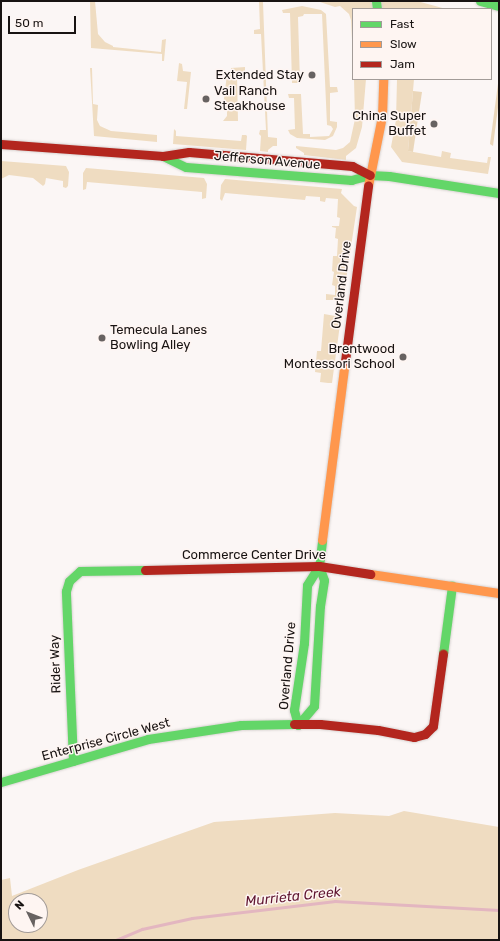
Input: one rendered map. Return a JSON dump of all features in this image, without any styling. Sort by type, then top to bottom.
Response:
[{"type":"main road","points":[[480,1],[499,6]]},
{"type":"main road","name":"Overland Drive","points":[[298,726],[294,710],[304,643],[307,585],[319,566],[329,477],[370,175],[382,116],[382,80]]},
{"type":"main road","name":"Jefferson Avenue","points":[[1,144],[163,156],[189,152],[352,166],[370,175]]},
{"type":"main road","name":"Jefferson Avenue","points":[[163,156],[186,167],[351,180],[370,175],[389,176],[499,193]]},
{"type":"main road","name":"Overland Drive","points":[[298,726],[314,706],[320,613],[324,580],[319,566]]},
{"type":"main road","name":"Commerce Center Drive","points":[[80,571],[319,566],[499,593]]},
{"type":"main road","name":"Rider Way","points":[[73,761],[66,591],[69,581],[80,571]]},
{"type":"main road","name":"Enterprise Circle West","points":[[1,782],[148,739],[245,724],[298,726],[320,724],[373,729],[414,737],[426,734],[433,726],[452,586]]},
{"type":"shaded area","points":[[90,1],[95,1],[98,34],[105,42],[113,47],[161,52],[162,40],[166,39],[164,61],[162,61],[162,54],[91,48]]},
{"type":"shaded area","points":[[259,1],[272,1],[263,2],[268,137],[277,138],[277,146],[273,146],[268,150],[268,152],[260,151],[260,130],[266,130],[261,34],[254,34],[254,30],[260,29]]},
{"type":"shaded area","points":[[317,1],[374,1],[375,8],[352,8],[352,40],[351,20],[349,14],[340,6],[335,7]]},
{"type":"shaded area","points":[[379,1],[417,1],[442,8],[380,8]]},
{"type":"shaded area","points":[[302,6],[321,10],[326,14],[330,87],[337,87],[338,92],[330,93],[330,121],[337,122],[337,127],[333,136],[325,140],[297,138],[290,134],[288,130],[295,129],[294,98],[289,98],[288,94],[301,94],[303,134],[310,134],[310,137],[329,136],[333,129],[331,126],[327,125],[322,14],[304,14],[303,16],[298,17],[300,83],[292,83],[290,13],[283,13],[282,10]]},
{"type":"shaded area","points":[[179,63],[182,64],[183,71],[191,72],[187,109],[184,109],[187,82],[177,81]]},
{"type":"shaded area","points":[[245,67],[245,73],[237,74],[238,121],[223,121],[227,116],[227,111],[223,107],[227,74],[231,74],[231,68]]},
{"type":"shaded area","points":[[90,68],[92,68],[93,104],[98,105],[97,120],[100,126],[111,131],[157,135],[157,142],[94,136]]},
{"type":"shaded area","points":[[499,76],[499,100],[493,146],[490,144]]},
{"type":"shaded area","points":[[354,80],[366,80],[362,127],[356,148],[346,156],[346,160],[304,155],[304,153],[296,148],[296,146],[336,150],[343,148],[350,142],[355,119]]},
{"type":"shaded area","points":[[397,80],[414,80],[408,151],[441,157],[442,151],[451,153],[450,158],[487,163],[488,157],[491,157],[488,174],[402,162],[391,147],[396,120]]},
{"type":"shaded area","points":[[413,91],[422,92],[413,152],[408,151]]},
{"type":"shaded area","points":[[174,129],[176,131],[176,136],[241,141],[242,135],[246,135],[246,150],[173,144]]},
{"type":"shaded area","points":[[1,161],[66,166],[69,172],[68,186],[66,188],[63,187],[63,181],[46,178],[43,186],[33,178],[9,175],[1,179]]},
{"type":"shaded area","points":[[86,168],[204,178],[207,184],[206,198],[202,199],[202,192],[87,182],[86,189],[83,190],[83,173]]},
{"type":"shaded area","points":[[225,179],[342,189],[341,193],[354,206],[357,207],[343,300],[326,300],[326,294],[335,295],[335,286],[332,285],[334,272],[332,271],[333,256],[337,256],[338,239],[335,238],[336,228],[332,226],[339,226],[340,218],[337,217],[338,199],[326,198],[325,202],[320,201],[320,197],[306,196],[305,200],[225,193],[222,201],[220,199],[221,185]]},
{"type":"shaded area","points":[[324,314],[341,317],[332,383],[320,382],[321,373],[315,372],[317,351],[321,351]]},
{"type":"shaded area","points":[[404,811],[499,827],[499,940],[1,940],[1,880],[10,878],[12,893],[8,893],[8,933],[48,933],[48,893],[20,893],[78,870],[214,822],[335,813],[389,816]]},
{"type":"waterway","name":"Murrieta Creek","points":[[116,940],[142,929],[192,918],[335,901],[499,910]]},
{"type":"traffic: fast","points":[[376,1],[377,8]]},
{"type":"traffic: fast","points":[[480,1],[499,6]]},
{"type":"traffic: fast","points":[[163,156],[186,167],[351,180],[370,175],[389,176],[499,193]]},
{"type":"traffic: fast","points":[[298,725],[294,710],[304,643],[307,585],[319,566],[322,540]]},
{"type":"traffic: fast","points":[[298,725],[314,706],[320,606],[324,580],[319,566]]},
{"type":"traffic: fast","points":[[73,761],[66,591],[69,581],[80,571],[145,570]]},
{"type":"traffic: fast","points":[[443,654],[452,586]]},
{"type":"traffic: fast","points":[[1,782],[148,739],[241,725],[294,724]]},
{"type":"traffic: slow","points":[[368,186],[382,116],[383,80]]},
{"type":"traffic: slow","points":[[322,540],[345,361]]},
{"type":"traffic: slow","points":[[370,574],[499,593]]},
{"type":"traffic: jam","points":[[1,144],[163,156],[189,152],[352,166],[370,175]]},
{"type":"traffic: jam","points":[[345,361],[368,186]]},
{"type":"traffic: jam","points":[[145,570],[319,566],[370,574]]},
{"type":"traffic: jam","points":[[294,724],[320,724],[378,730],[414,737],[425,734],[433,726],[443,654]]},
{"type":"place","name":"Extended Stay","points":[[312,75]]},
{"type":"place","name":"Vail Ranch Steakhouse","points":[[206,99]]},
{"type":"place","name":"China Super Buffet","points":[[434,124]]},
{"type":"place","name":"Temecula Lanes Bowling Alley","points":[[102,338]]},
{"type":"place","name":"Brentwood Montessori School","points":[[403,357]]}]
